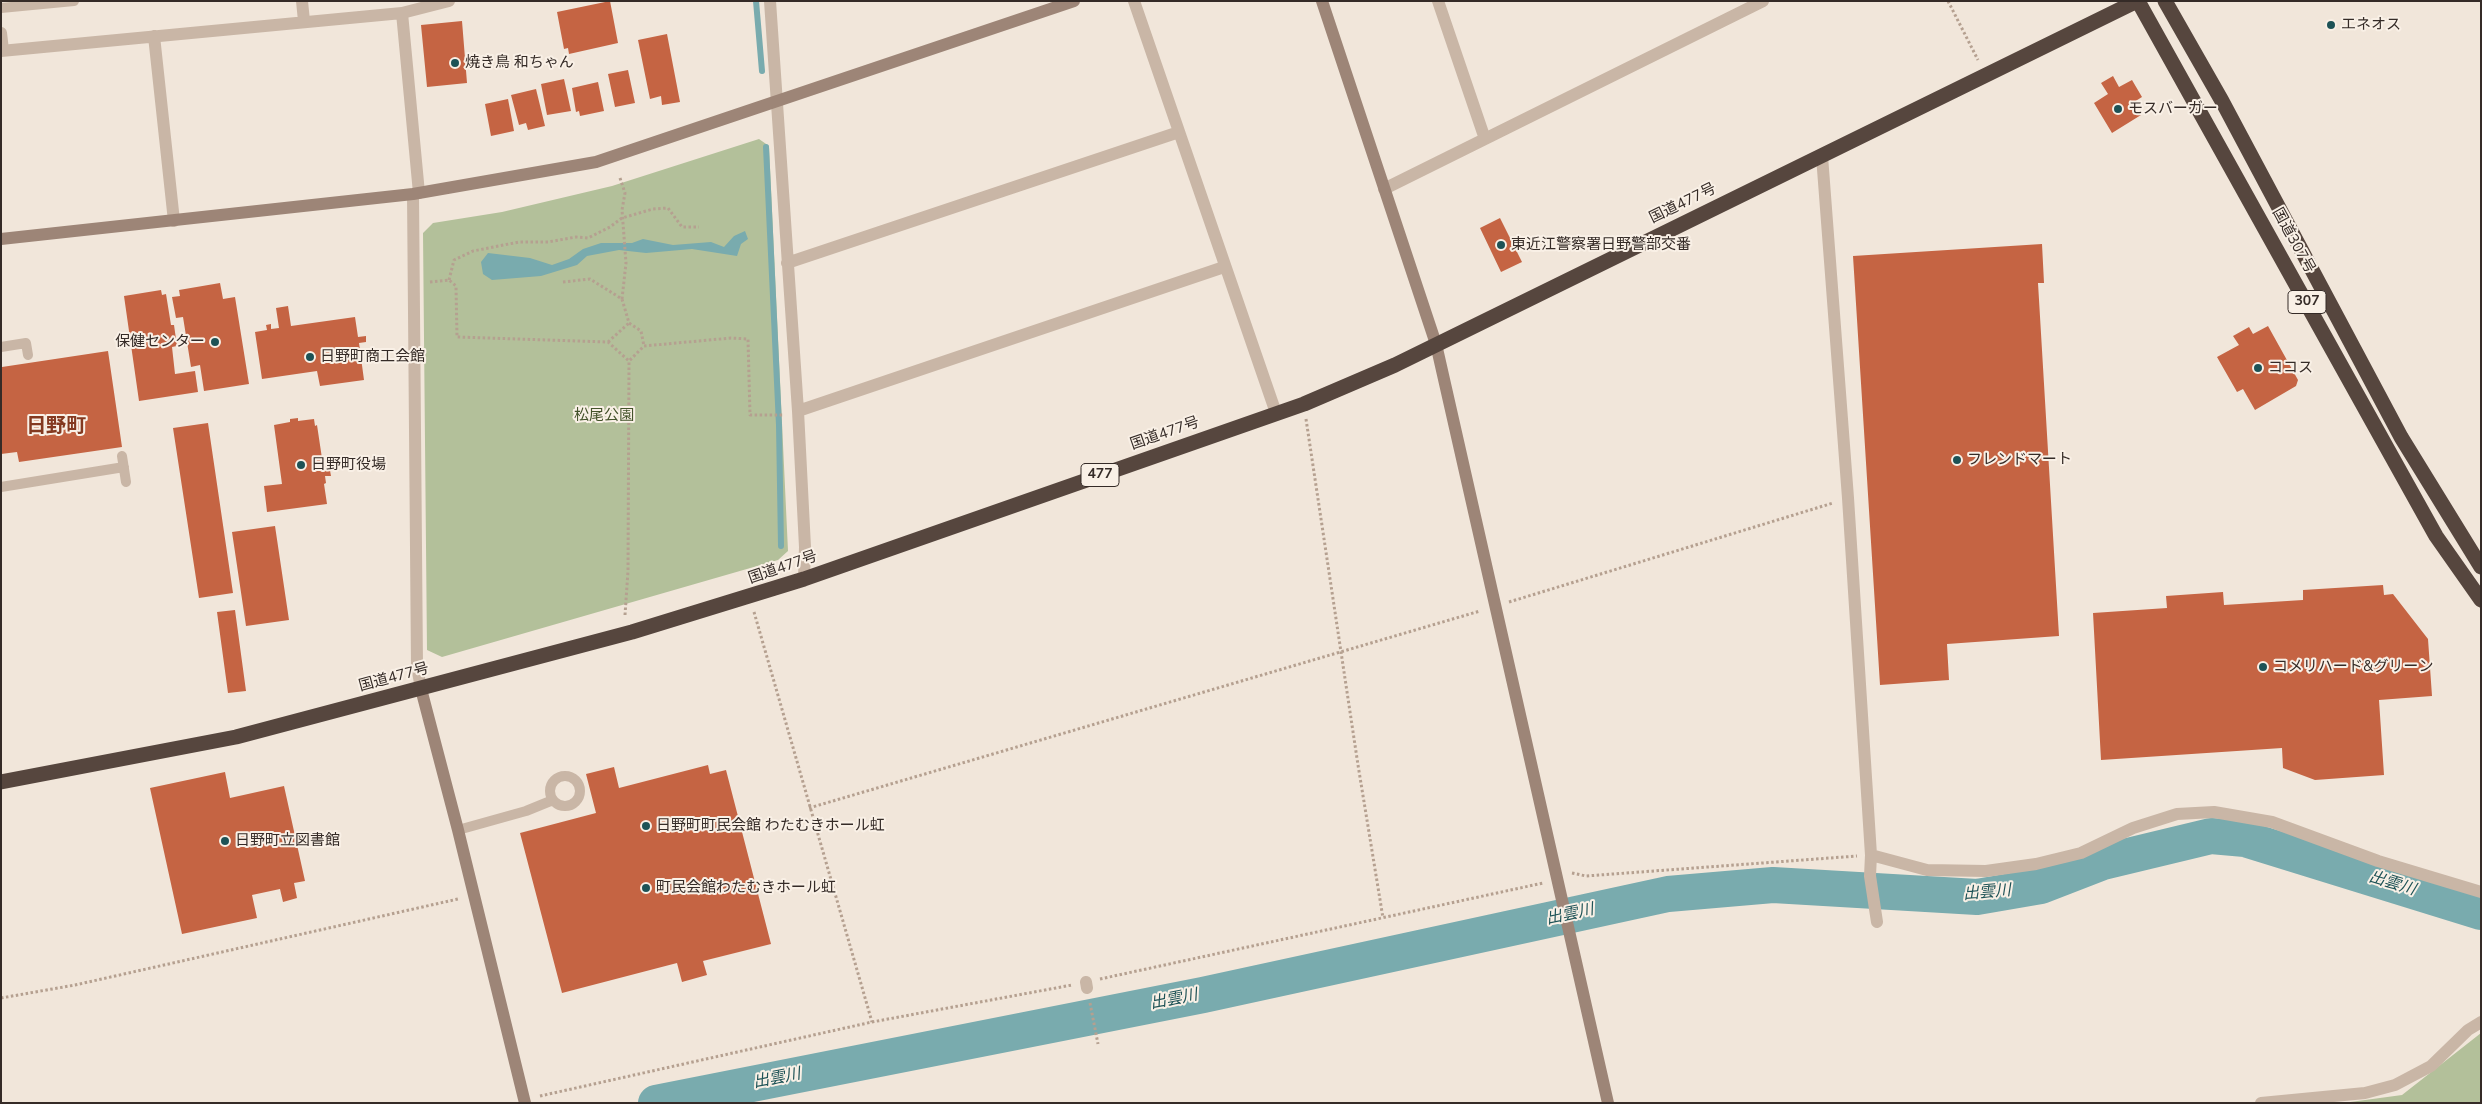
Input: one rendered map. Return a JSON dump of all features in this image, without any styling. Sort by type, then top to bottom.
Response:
[{"type":"highway","name":"国道477号","points":[[1,782],[236,737],[632,632],[804,579],[1304,404],[1395,364],[1822,156],[1985,74],[2138,1]]},
{"type":"highway","name":"国道307号","points":[[2138,1],[2436,536],[2481,600]]},
{"type":"highway","name":"国道307号","points":[[2165,1],[2222,101],[2402,437],[2481,567]]},
{"type":"street","points":[[302,1],[304,21]]},
{"type":"street","points":[[1,34],[2,50],[402,13],[449,1]]},
{"type":"street","points":[[770,1],[798,411],[805,547],[804,579]]},
{"type":"street","points":[[1,239],[416,193],[596,162],[1074,1]]},
{"type":"street","points":[[1134,1],[1224,267],[1276,413]]},
{"type":"street","points":[[1322,1],[1436,344],[1575,949],[1608,1103]]},
{"type":"street","points":[[1384,189],[1763,1]]},
{"type":"street","points":[[1441,2],[1485,139]]},
{"type":"street","points":[[402,13],[416,193],[414,284],[417,666],[421,689],[458,830],[524,1101]]},
{"type":"street","points":[[154,36],[174,221]]},
{"type":"street","points":[[788,263],[1179,132]]},
{"type":"street","points":[[1822,156],[1848,498],[1871,855],[1870,876],[1877,922]]},
{"type":"street","points":[[798,411],[1224,267]]},
{"type":"street","points":[[1871,855],[1928,870],[1986,871],[2028,866],[2080,853],[2133,828],[2177,814],[2214,812],[2272,822],[2378,861],[2481,892]]},
{"type":"street","points":[[2261,1103],[2365,1093],[2395,1085],[2431,1066],[2468,1030],[2481,1022]]},
{"type":"lane","points":[[1,8],[26,4],[74,1]]},
{"type":"lane","points":[[1,347],[26,343],[28,355]]},
{"type":"lane","points":[[122,456],[126,482]]},
{"type":"lane","points":[[1,487],[124,467]]},
{"type":"lane","points":[[458,830],[526,811],[553,800]]},
{"type":"path","points":[[1948,1],[1985,74]]},
{"type":"path","points":[[620,178],[625,193],[622,218],[625,254],[622,299],[629,323],[641,331],[644,346]]},
{"type":"path","points":[[449,280],[454,260],[474,251],[520,242],[548,242],[576,236],[588,238],[610,227],[622,218],[653,209],[668,208],[682,227],[699,226]]},
{"type":"path","points":[[562,282],[590,279],[622,299]]},
{"type":"path","points":[[414,284],[449,280],[456,286],[457,337],[608,342],[629,361]]},
{"type":"path","points":[[608,342],[629,323]]},
{"type":"path","points":[[625,617],[628,571],[629,361],[644,346],[731,338],[748,339],[750,415],[784,415]]},
{"type":"path","points":[[1304,404],[1383,918]]},
{"type":"path","points":[[809,808],[1341,653],[1848,498]]},
{"type":"path","points":[[750,597],[809,808],[872,1022]]},
{"type":"path","points":[[524,1101],[872,1022],[1086,985],[1558,878],[1871,855]]},
{"type":"path","points":[[1,998],[85,983],[474,895]]},
{"type":"path","points":[[1086,985],[1098,1044]]},
{"type":"green space","name":"松尾公園","points":[[759,139],[769,146],[788,551],[778,560],[442,657],[427,650],[423,233],[433,223],[502,212],[612,186]]},
{"type":"green space","points":[[2481,1033],[2481,1103],[2343,1103],[2402,1095]]},
{"type":"water","points":[[745,231],[748,239],[741,244],[737,256],[692,249],[646,253],[619,250],[587,256],[577,265],[541,276],[492,280],[483,274],[481,262],[488,253],[530,258],[552,265],[569,259],[583,249],[601,243],[632,243],[643,239],[673,245],[711,242],[724,247],[734,236]]},
{"type":"building","points":[[610,1],[618,43],[569,54],[568,48],[564,49],[557,12]]},
{"type":"building","points":[[462,21],[467,83],[427,87],[421,25]]},
{"type":"building","points":[[667,34],[680,102],[662,105],[661,96],[650,99],[638,40]]},
{"type":"building","points":[[628,70],[635,103],[615,107],[608,74]]},
{"type":"building","name":"モスバーガー","points":[[2113,76],[2119,87],[2132,80],[2142,97],[2134,102],[2141,115],[2112,133],[2094,103],[2108,94],[2101,83]]},
{"type":"building","points":[[564,79],[571,111],[547,115],[541,84]]},
{"type":"building","points":[[598,82],[604,111],[580,116],[579,111],[576,112],[572,88]]},
{"type":"building","points":[[536,89],[545,126],[528,130],[526,123],[519,125],[511,95]]},
{"type":"building","points":[[508,99],[514,131],[491,136],[485,104]]},
{"type":"building","name":"東近江警察署日野警部交番","points":[[1500,218],[1522,262],[1501,272],[1480,228]]},
{"type":"building","name":"フレンドマート","points":[[2042,244],[2044,283],[2038,283],[2059,636],[1947,644],[1949,680],[1880,685],[1853,256]]},
{"type":"building","name":"保健センター","points":[[220,283],[223,299],[235,297],[249,384],[204,391],[200,365],[191,367],[183,317],[176,318],[172,297],[180,296],[179,290]]},
{"type":"building","points":[[161,290],[162,295],[166,294],[171,325],[174,325],[177,346],[172,347],[175,374],[195,371],[198,392],[139,401],[124,296]]},
{"type":"building","name":"日野町商工会館","points":[[288,306],[291,326],[355,317],[358,337],[366,336],[366,342],[359,343],[364,380],[320,386],[317,371],[262,379],[255,332],[267,330],[266,325],[271,324],[271,329],[279,328],[276,308]]},
{"type":"building","name":"ココス","points":[[2268,326],[2298,380],[2296,386],[2255,410],[2243,389],[2237,392],[2217,357],[2239,345],[2233,336],[2249,327],[2253,334]]},
{"type":"building","points":[[108,351],[122,447],[19,462],[17,452],[1,454],[2,367]]},
{"type":"building","name":"日野町役場","points":[[298,418],[298,421],[314,419],[315,426],[317,425],[323,465],[329,465],[331,476],[325,476],[326,483],[324,484],[327,504],[267,512],[264,486],[282,484],[274,425],[290,422],[290,419]]},
{"type":"building","points":[[208,423],[233,593],[199,598],[173,428]]},
{"type":"building","points":[[275,526],[289,620],[246,626],[232,532]]},
{"type":"building","name":"コメリハード&グリーン","points":[[2383,585],[2384,595],[2393,594],[2428,639],[2432,696],[2379,700],[2384,775],[2315,780],[2283,768],[2282,748],[2101,760],[2093,613],[2167,608],[2166,596],[2223,592],[2224,605],[2303,600],[2303,590]]},
{"type":"building","points":[[235,610],[246,691],[228,693],[217,612]]},
{"type":"building","name":"町民会館わたむきホール虹","points":[[708,765],[710,774],[726,770],[771,944],[703,961],[707,975],[682,982],[677,963],[562,993],[520,833],[596,813],[586,774],[614,767],[619,788]]},
{"type":"building","points":[[225,772],[230,798],[284,786],[305,881],[294,883],[297,898],[283,902],[280,889],[252,895],[257,918],[182,934],[150,788]]},
{"type":"waterway","points":[[756,1],[762,71]]},
{"type":"waterway","points":[[766,147],[779,425],[781,546]]},
{"type":"waterway","name":"出雲川","points":[[656,1103],[1203,995],[1668,894],[1773,885],[1977,897],[2041,886],[2103,862],[2211,836],[2245,839],[2481,912]]},
{"type":"place","name":"エネオス","points":[[2331,25]]},
{"type":"place","name":"焼き鳥 和ちゃん","points":[[455,63]]},
{"type":"place","name":"モスバーガー","points":[[2118,109]]},
{"type":"place","name":"東近江警察署日野警部交番","points":[[1501,245]]},
{"type":"place","name":"保健センター","points":[[215,342]]},
{"type":"place","name":"日野町商工会館","points":[[310,357]]},
{"type":"place","name":"ココス","points":[[2258,368]]},
{"type":"place","name":"フレンドマート","points":[[1957,460]]},
{"type":"place","name":"日野町役場","points":[[301,465]]},
{"type":"place","name":"コメリハード&グリーン","points":[[2263,667]]},
{"type":"place","name":"日野町町民会館 わたむきホール虹","points":[[646,826]]},
{"type":"place","name":"日野町立図書館","points":[[225,841]]},
{"type":"place","name":"町民会館わたむきホール虹","points":[[646,888]]},
{"type":"district","name":"日野町","points":[[56,427]]}]
